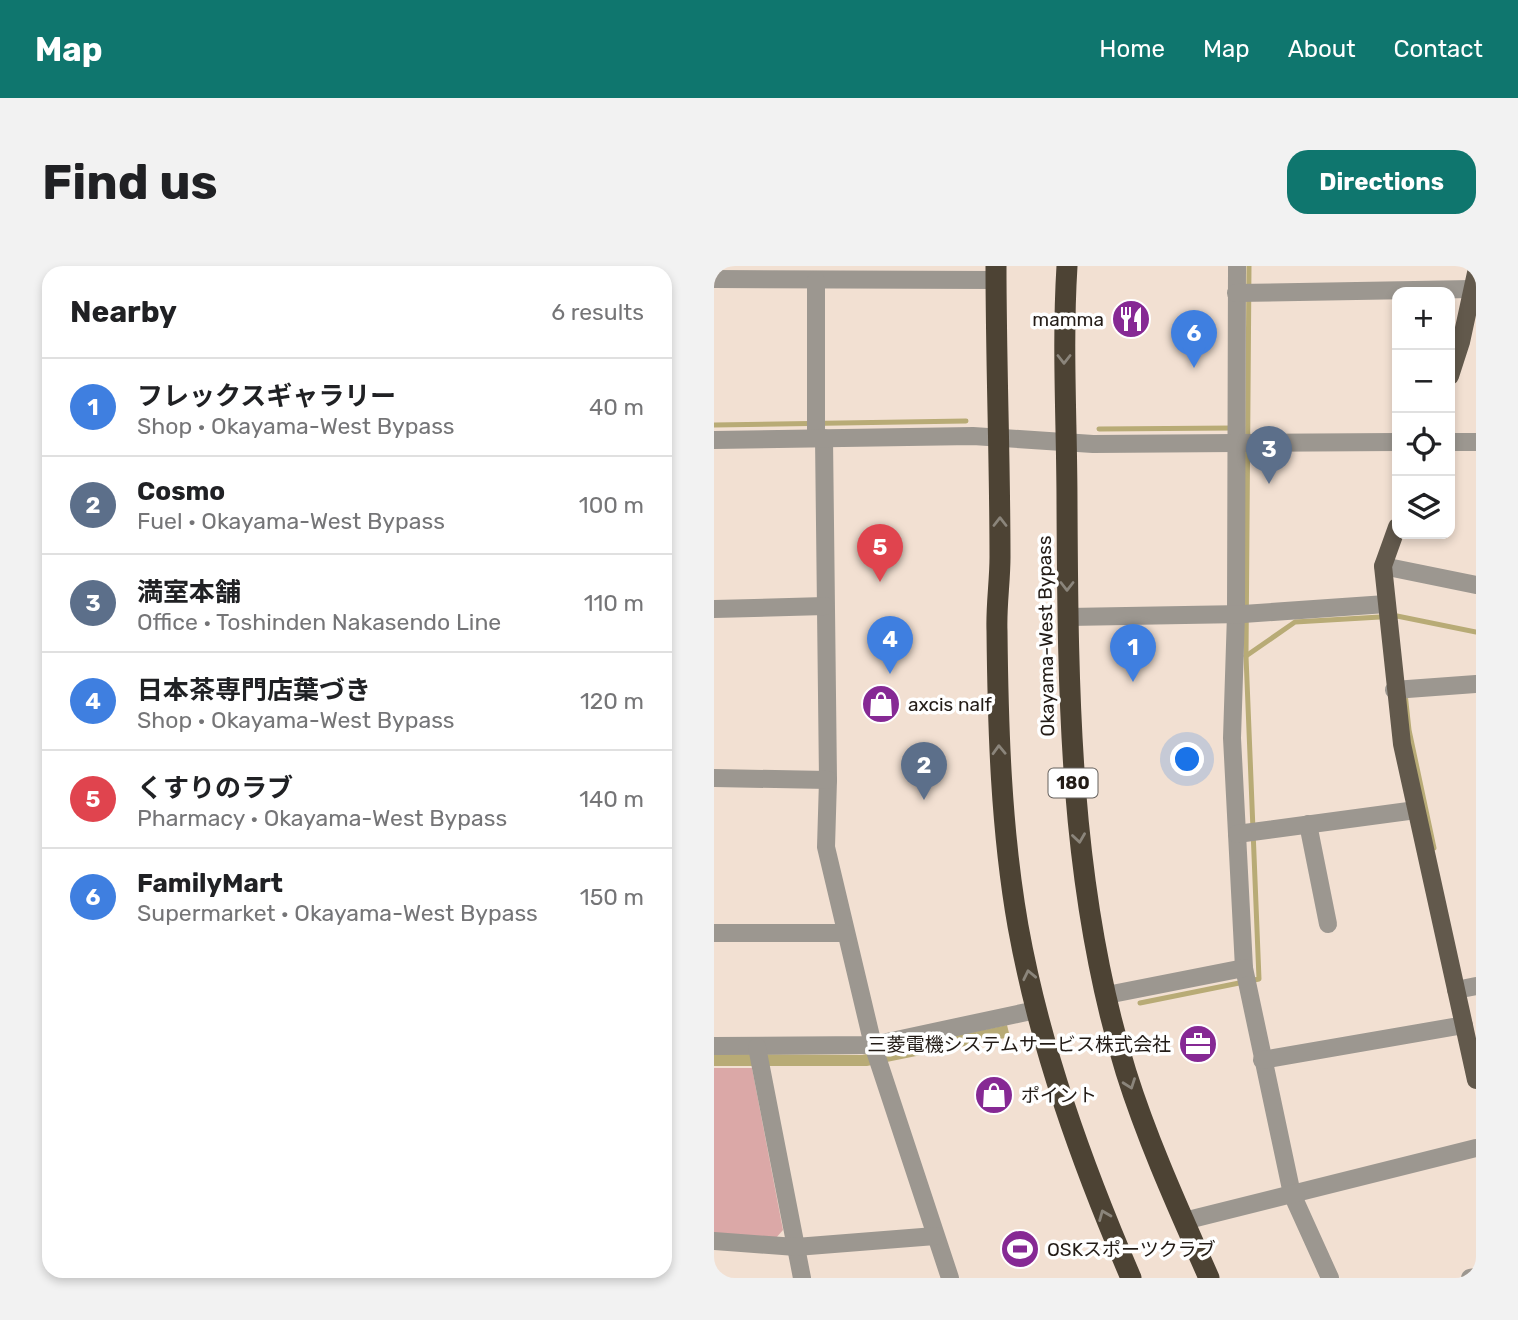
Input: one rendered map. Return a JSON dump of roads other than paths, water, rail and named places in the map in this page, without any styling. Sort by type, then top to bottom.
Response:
[{"type":"highway","name":"Okayama-West Bypass","points":[[1067,266],[1068,617],[1077,827],[1090,916],[1126,1071],[1209,1278]]},
{"type":"highway","points":[[996,273],[1000,759],[1018,925],[1036,1010],[1057,1085],[1086,1171],[1130,1278]]},
{"type":"main road","points":[[1455,361],[1474,281]]},
{"type":"main road","points":[[1393,539],[1383,566],[1386,612],[1401,689],[1416,810],[1465,988],[1464,1025],[1476,1080]]},
{"type":"street","points":[[1237,266],[1244,292],[1241,437],[1244,614],[1232,738],[1248,834],[1246,977],[1292,1194],[1330,1278]]},
{"type":"street","points":[[714,279],[996,273]]},
{"type":"street","points":[[811,275],[825,606],[828,780],[826,847],[844,933],[875,1053],[950,1278]]},
{"type":"street","points":[[1244,292],[1474,281]]},
{"type":"street","points":[[714,440],[818,431],[1066,442],[1241,437],[1392,442]]},
{"type":"street","points":[[1455,442],[1476,442]]},
{"type":"street","points":[[1383,566],[1476,585]]},
{"type":"street","points":[[714,609],[825,606]]},
{"type":"street","points":[[1068,617],[1386,612]]},
{"type":"street","points":[[1401,689],[1476,684]]},
{"type":"street","points":[[714,778],[828,780]]},
{"type":"street","points":[[1248,834],[1416,810]]},
{"type":"street","points":[[1308,824],[1328,924]]},
{"type":"street","points":[[714,933],[844,933]]},
{"type":"street","points":[[1107,995],[1246,977]]},
{"type":"street","points":[[714,1046],[759,1056],[875,1053],[1036,1010]]},
{"type":"street","points":[[1262,1060],[1464,1025]]},
{"type":"street","points":[[759,1056],[802,1278]]},
{"type":"street","points":[[1184,1221],[1476,1148]]},
{"type":"street","points":[[714,1241],[796,1247],[935,1236]]},
{"type":"street","points":[[1470,1278],[1476,1277]]},
{"type":"waterway","points":[[1140,1003],[1259,979],[1246,656],[1249,266]]},
{"type":"waterway","points":[[714,425],[966,421]]},
{"type":"waterway","points":[[1099,429],[1234,428]]},
{"type":"waterway","points":[[1246,656],[1295,622],[1397,616],[1476,632]]},
{"type":"waterway","points":[[1405,693],[1409,730],[1434,848]]},
{"type":"place","name":"mamma","points":[[1131,319]]},
{"type":"place","name":"FamilyMart","points":[[1194,368]]},
{"type":"place","name":"満室本舗","points":[[1269,484]]},
{"type":"place","name":"くすりのラブ","points":[[880,582]]},
{"type":"place","name":"日本茶専門店葉づき","points":[[890,674]]},
{"type":"place","name":"フレックスギャラリー","points":[[1133,682]]},
{"type":"place","name":"axcis nalf","points":[[881,704]]},
{"type":"place","name":"Cosmo","points":[[924,800]]},
{"type":"place","name":"三菱電機システムサービス株式会社","points":[[1198,1044]]},
{"type":"place","name":"ポイント","points":[[994,1095]]},
{"type":"place","name":"OSKスポーツクラブ","points":[[1020,1249]]}]
